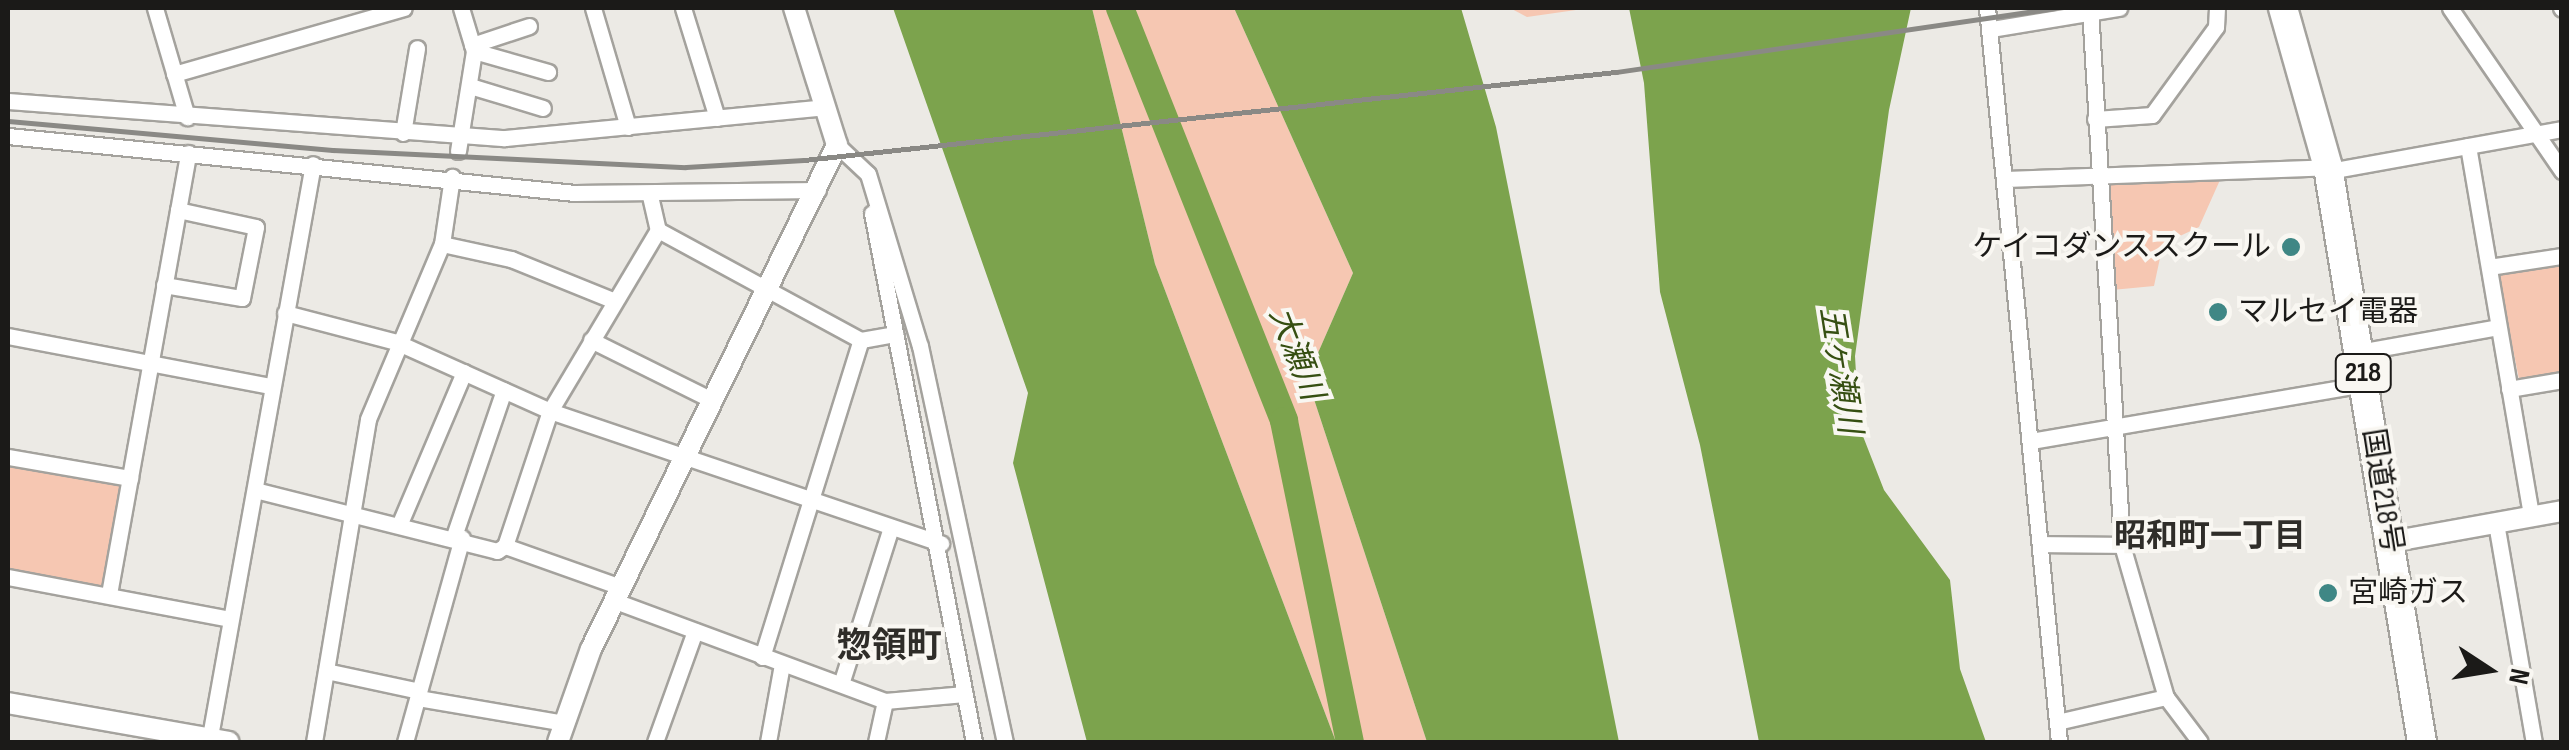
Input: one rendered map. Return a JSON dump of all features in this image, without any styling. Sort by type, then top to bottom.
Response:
[{"type":"highway","name":"国道218号","points":[[2282,8],[2328,169],[2422,742]]},
{"type":"street","points":[[155,8],[187,117]]},
{"type":"street","points":[[174,74],[404,8]]},
{"type":"street","points":[[459,144],[473,48],[461,8]]},
{"type":"street","points":[[593,8],[628,128]]},
{"type":"street","points":[[684,8],[717,118]]},
{"type":"street","points":[[794,8],[837,145],[868,174],[920,346],[1005,742]]},
{"type":"street","points":[[1987,8],[2059,742]]},
{"type":"street","points":[[1992,29],[2119,8]]},
{"type":"street","points":[[2095,119],[2152,116],[2216,27],[2217,8]]},
{"type":"street","points":[[2450,8],[2562,171]]},
{"type":"street","points":[[2090,10],[2122,545],[2166,697],[2200,742]]},
{"type":"street","points":[[473,48],[529,26]]},
{"type":"street","points":[[403,132],[416,48]]},
{"type":"street","points":[[473,48],[548,72]]},
{"type":"street","points":[[470,86],[543,108]]},
{"type":"street","points":[[8,101],[403,132],[459,144],[825,107]]},
{"type":"street","points":[[2006,179],[2328,169],[2562,130]]},
{"type":"street","points":[[8,136],[650,196],[818,190]]},
{"type":"street","points":[[326,671],[561,733],[618,594],[837,145]]},
{"type":"street","points":[[2468,146],[2531,516]]},
{"type":"street","points":[[110,594],[188,153]]},
{"type":"street","points":[[8,702],[216,741],[230,619],[313,164]]},
{"type":"street","points":[[868,174],[895,334],[941,543],[974,742]]},
{"type":"street","points":[[314,742],[373,397],[442,244],[452,179]]},
{"type":"street","points":[[254,490],[458,537],[496,551],[504,546],[550,411],[658,230],[650,196]]},
{"type":"street","points":[[164,285],[242,298],[256,227],[178,210]]},
{"type":"street","points":[[658,230],[861,340],[895,334]]},
{"type":"street","points":[[442,244],[511,259],[616,300]]},
{"type":"street","points":[[2489,267],[2562,256]]},
{"type":"street","points":[[285,313],[396,342],[550,411],[941,543]]},
{"type":"street","points":[[2359,352],[2498,327]]},
{"type":"street","points":[[8,336],[271,386]]},
{"type":"street","points":[[591,340],[714,401]]},
{"type":"street","points":[[762,657],[861,340]]},
{"type":"street","points":[[400,523],[464,372]]},
{"type":"street","points":[[2509,389],[2562,380]]},
{"type":"street","points":[[2031,440],[2365,384]]},
{"type":"street","points":[[405,742],[458,537],[504,390]]},
{"type":"street","points":[[8,457],[130,478]]},
{"type":"street","points":[[2390,542],[2562,511]]},
{"type":"street","points":[[2496,523],[2534,742]]},
{"type":"street","points":[[840,684],[891,527]]},
{"type":"street","points":[[2040,544],[2122,545]]},
{"type":"street","points":[[504,546],[695,631],[885,702],[965,694]]},
{"type":"street","points":[[8,577],[230,619]]},
{"type":"street","points":[[655,742],[695,631]]},
{"type":"street","points":[[768,742],[782,664]]},
{"type":"street","points":[[2057,722],[2166,697]]},
{"type":"street","points":[[876,742],[885,702]]},
{"type":"shaded area","points":[[1092,8],[1234,8],[1353,273],[1307,378],[1427,742],[1336,742],[1155,264]]},
{"type":"shaded area","points":[[1510,8],[1590,8],[1527,17]]},
{"type":"shaded area","points":[[2220,180],[2199,227],[2163,244],[2154,286],[2112,290],[2104,191],[2110,184]]},
{"type":"shaded area","points":[[2561,262],[2561,372],[2519,379],[2498,275]]},
{"type":"shaded area","points":[[8,463],[123,483],[103,586],[8,571]]},
{"type":"water","points":[[893,8],[1092,8],[1155,264],[1336,742],[1087,742],[1013,463],[1028,393]]},
{"type":"water","points":[[1234,8],[1461,8],[1496,127],[1619,742],[1427,742],[1307,378],[1353,273]]},
{"type":"water","name":"五ヶ瀬川","points":[[1629,8],[1911,8],[1889,110],[1855,356],[1859,426],[1884,490],[1950,580],[1960,669],[1986,742],[1759,742],[1700,445],[1660,292],[1644,83]]},
{"type":"waterway","name":"大瀬川","points":[[1120,8],[1284,421],[1350,742]]},
{"type":"railway","points":[[8,121],[333,150],[686,167],[804,160],[1616,72],[2054,8]]},
{"type":"place","name":"ケイコダンススクール","points":[[2291,247]]},
{"type":"place","name":"マルセイ電器","points":[[2218,312]]},
{"type":"place","name":"宮崎ガス","points":[[2328,593]]},
{"type":"district","name":"昭和町一丁目","points":[[2210,537]]},
{"type":"district","name":"惣領町","points":[[889,647]]}]
